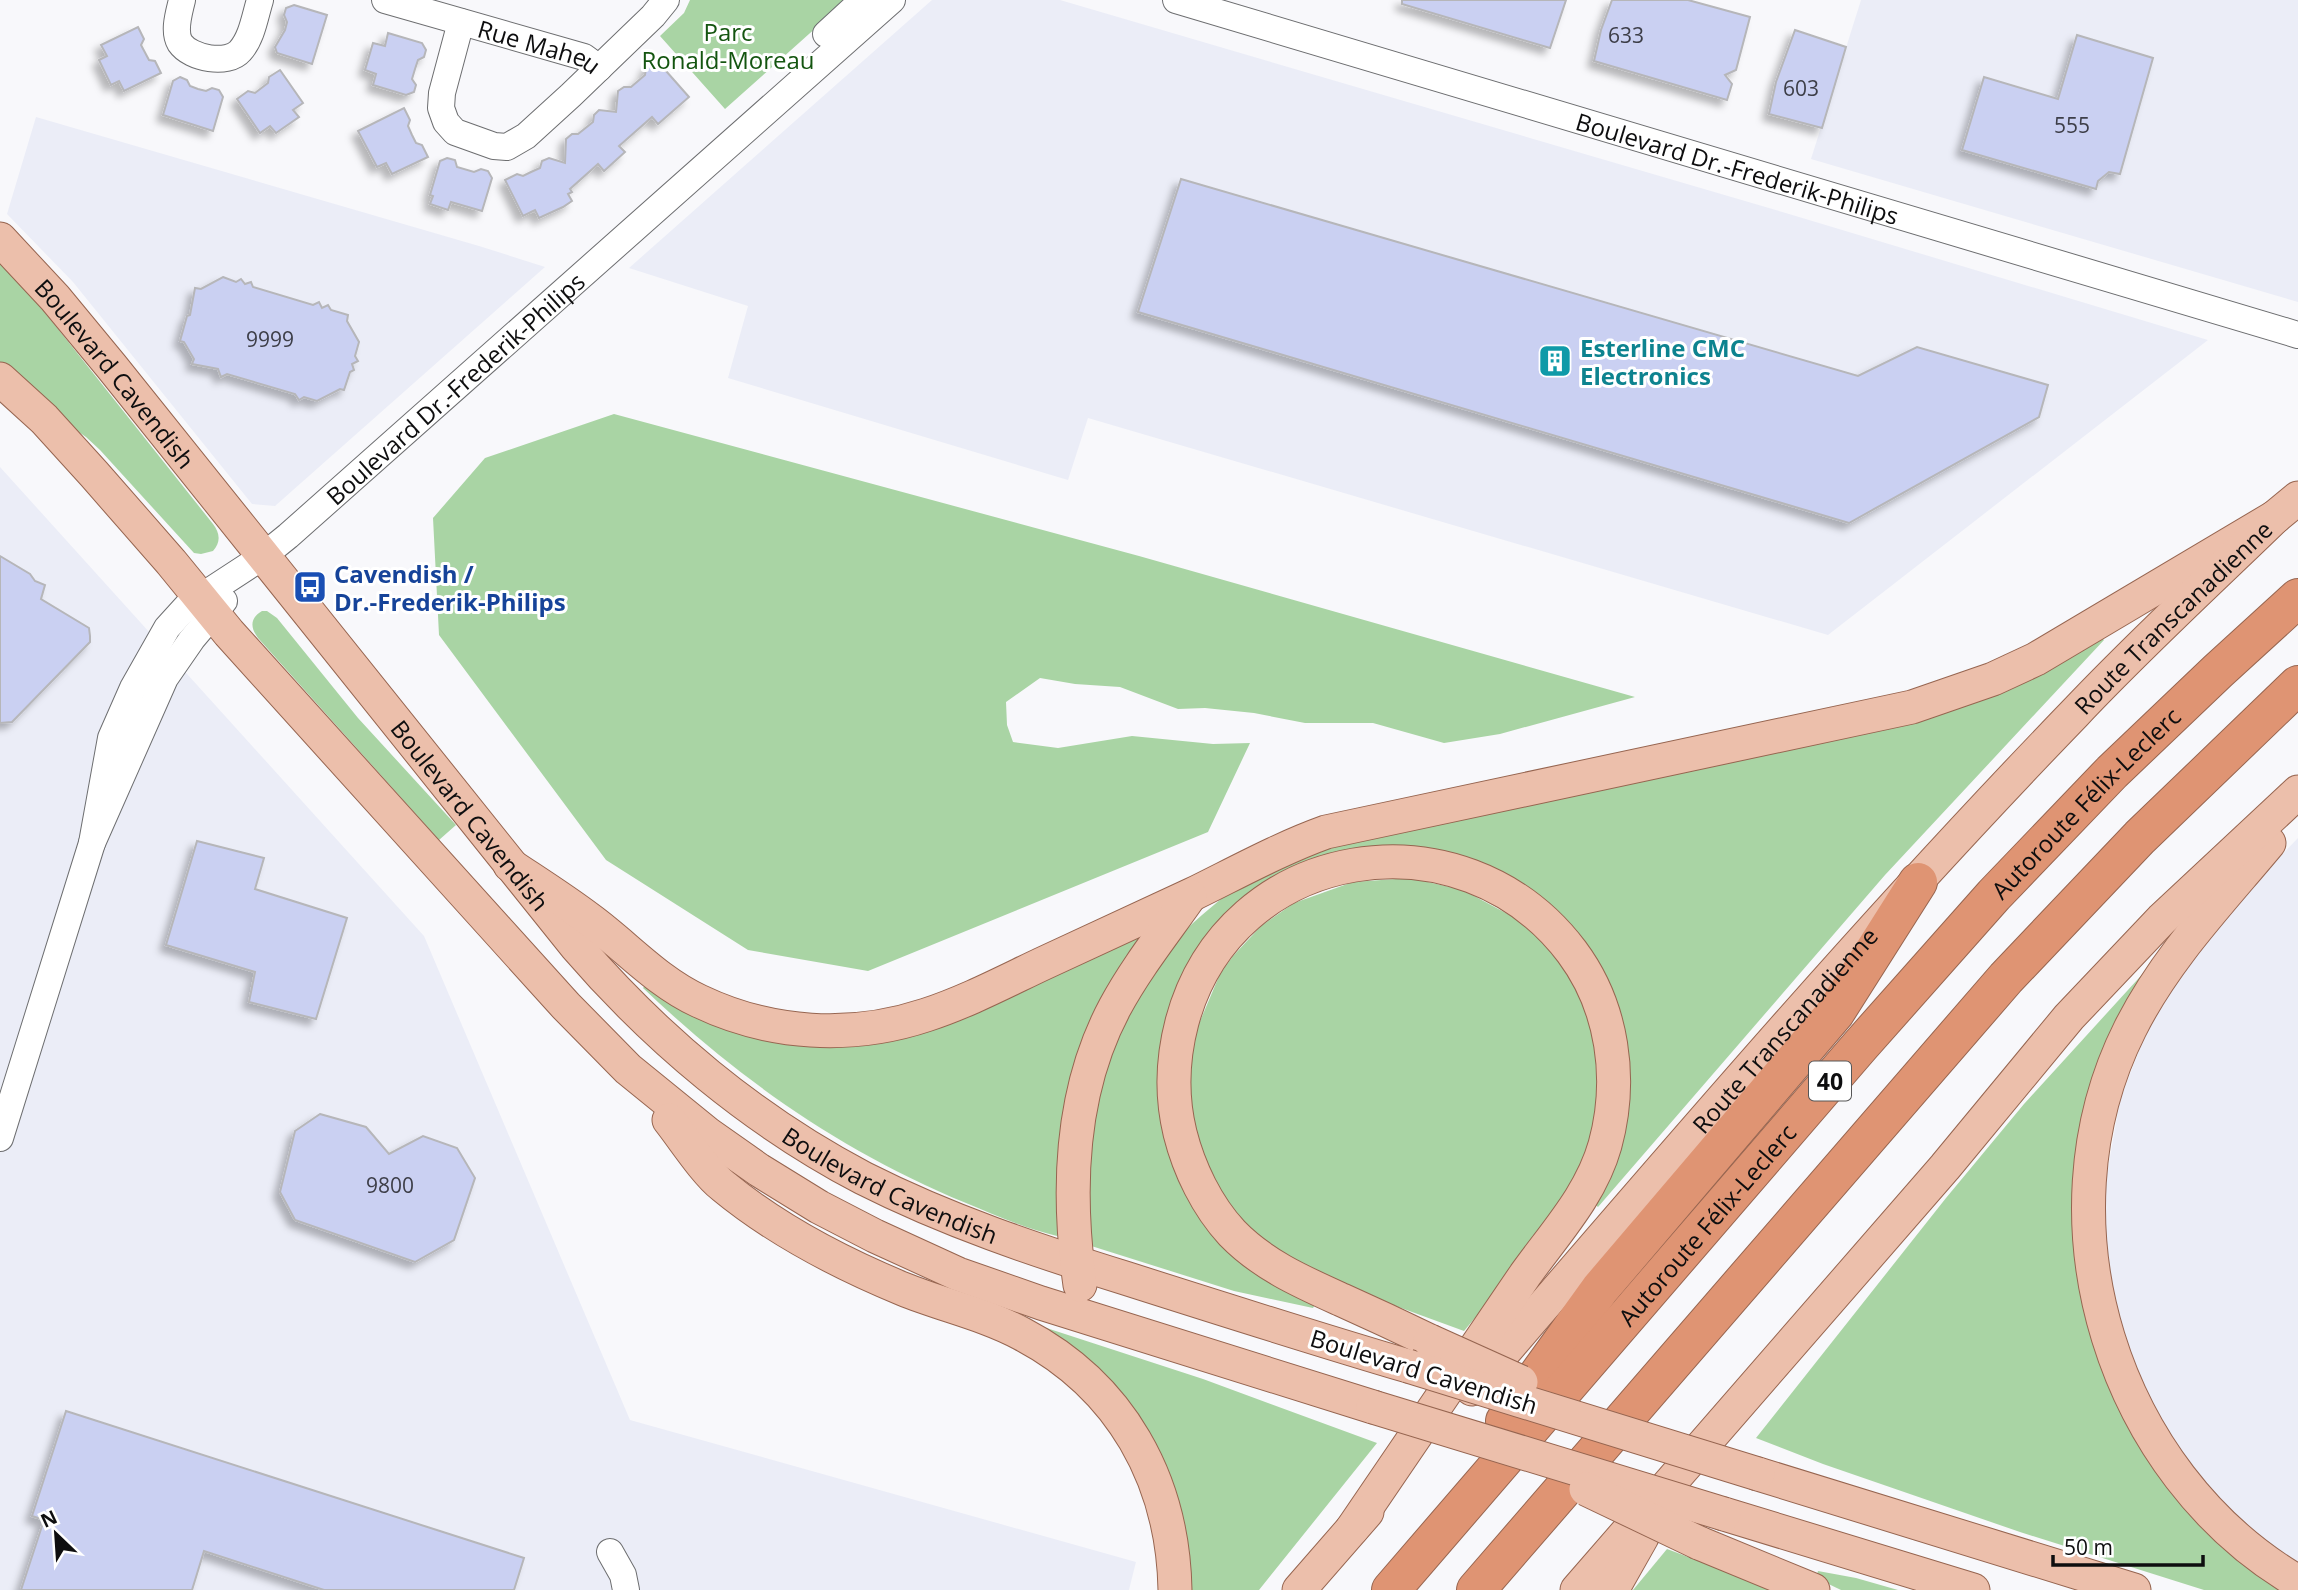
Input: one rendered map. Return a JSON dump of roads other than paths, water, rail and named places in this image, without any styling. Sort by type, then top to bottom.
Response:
[{"type":"highway","name":"Autoroute Félix-Leclerc","points":[[1391,1590],[1994,895],[2132,753],[2298,598]]},
{"type":"highway","name":"40","points":[[1476,1590],[1923,1072],[2053,927],[2140,837],[2298,685]]},
{"type":"highway","points":[[1384,1590],[1600,1289],[1835,1013],[1918,882]]},
{"type":"highway","points":[[1505,1590],[1672,1363]]},
{"type":"main road","name":"Boulevard Cavendish","points":[[0,239],[62,306],[552,918],[616,990],[691,1060],[768,1119],[862,1177],[926,1208],[1023,1247],[1758,1474],[2053,1577],[2134,1590]]},
{"type":"main road","name":"Boulevard Cavendish","points":[[0,379],[52,429],[510,946],[588,1029],[628,1069],[679,1112],[788,1189],[875,1237],[949,1270],[1084,1316],[1973,1590]]},
{"type":"main road","name":"Route Transcanadienne","points":[[1300,1590],[1743,1074],[1918,882],[2075,712],[2287,508]]},
{"type":"main road","points":[[510,865],[591,920],[639,962],[683,993],[742,1018],[806,1030],[867,1028],[934,1013],[1325,832],[1862,718],[1940,699],[1993,680],[2036,659],[2287,508]]},
{"type":"main road","points":[[1577,1590],[1945,1167],[2069,1017],[2162,919],[2298,792]]},
{"type":"main road","points":[[2298,810],[2176,954],[2152,989],[2129,1031],[2106,1092],[2098,1125],[2089,1191],[2089,1229],[2096,1290],[2113,1355],[2137,1412],[2154,1441],[2189,1491],[2228,1532],[2298,1582]]},
{"type":"main road","points":[[1352,1529],[1527,1272],[1585,1192],[1605,1147],[1614,1093],[1610,1035],[1591,982],[1577,959],[1549,924],[1509,894],[1459,870],[1408,861],[1362,864],[1314,878],[1267,901],[1228,936],[1196,982],[1178,1037],[1173,1090],[1176,1116],[1191,1167],[1205,1195],[1219,1218],[1254,1253],[1298,1280],[1430,1341],[1650,1441]]},
{"type":"main road","points":[[1084,1316],[1075,1237],[1076,1148],[1078,1117],[1090,1069],[1115,1008],[1191,894]]},
{"type":"main road","points":[[628,1069],[720,1184],[748,1205],[811,1244],[875,1277],[1020,1333],[1045,1347],[1086,1380],[1120,1417],[1150,1466],[1168,1520],[1175,1590]]},
{"type":"main road","points":[[1486,1441],[1699,1543],[1813,1590]]},
{"type":"main road","points":[[1612,1590],[1674,1478]]},
{"type":"street","points":[[182,0],[177,34],[180,43],[200,56],[216,58],[230,58],[239,53],[247,42],[260,0]]},
{"type":"street","name":"Rue Maheu","points":[[385,0],[584,57],[599,68],[666,0]]},
{"type":"street","name":"Boulevard Dr.-Frederik-Philips","points":[[644,219],[668,176],[863,0]]},
{"type":"street","name":"Boulevard Dr.-Frederik-Philips","points":[[0,1138],[92,843],[146,716],[207,605],[892,0]]},
{"type":"street","name":"Boulevard Dr.-Frederik-Philips","points":[[1176,0],[2298,335]]},
{"type":"street","points":[[461,22],[442,93],[441,108],[446,122],[455,132],[494,146],[506,147],[526,136],[599,68]]},
{"type":"street","points":[[610,1552],[623,1575],[626,1590]]},
{"type":"place","name":"Esterline CMC Electronics","points":[[1555,361]]},
{"type":"place","name":"Cavendish / Dr.-Frederik-Philips","points":[[310,587]]},
{"type":"park label","name":"Parc Ronald-Moreau","points":[[728,45]]}]
